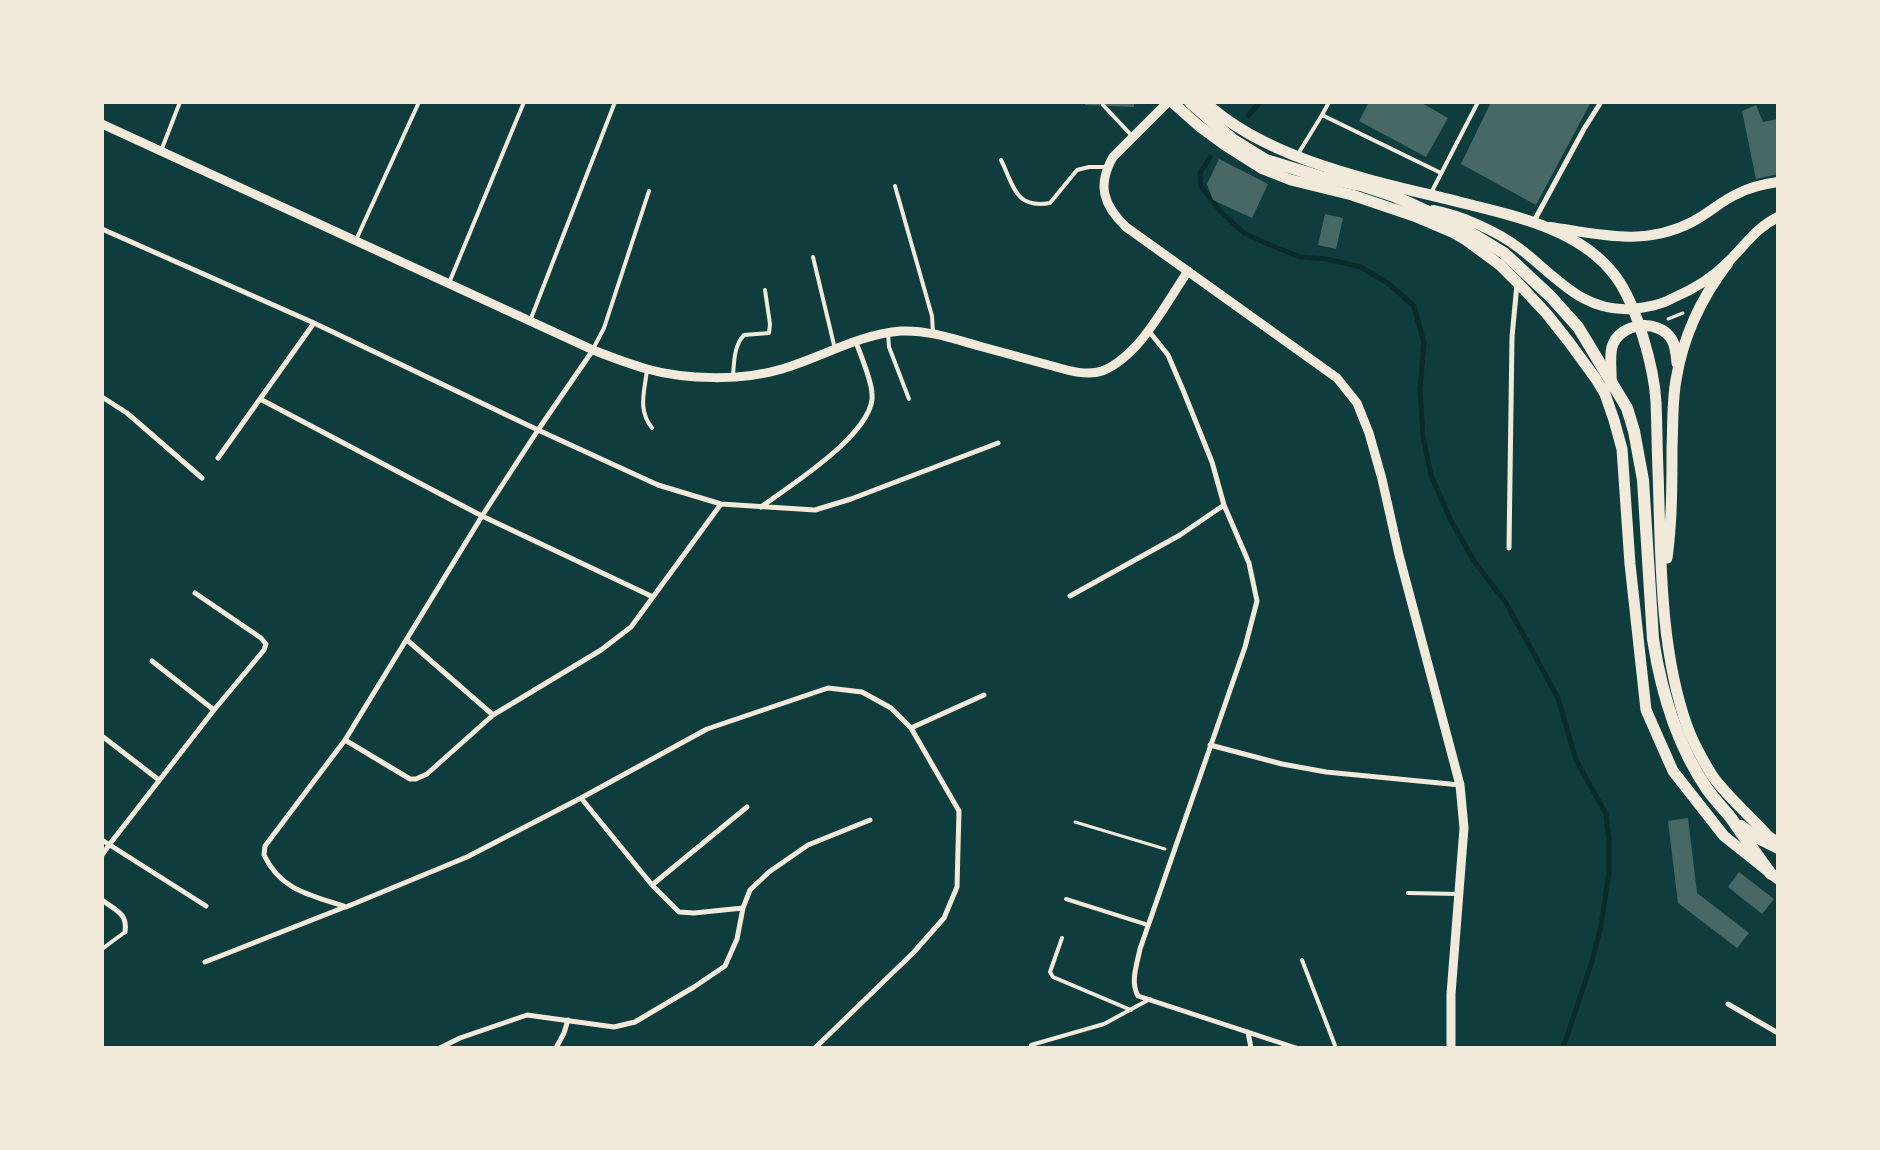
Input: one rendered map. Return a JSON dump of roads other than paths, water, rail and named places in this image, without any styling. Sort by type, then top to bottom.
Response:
[{"type":"highway","points":[[1190,102],[1232,139],[1266,160],[1321,177],[1364,186],[1394,196],[1463,228],[1504,253],[1578,327],[1627,408],[1634,432],[1643,480],[1653,640],[1667,705],[1692,766],[1707,790],[1774,876]]},
{"type":"highway","points":[[1729,817],[1756,837],[1778,848]]},
{"type":"main road","points":[[1172,102],[1218,141],[1263,169],[1302,183],[1352,195],[1441,211],[1466,220],[1518,246],[1558,282],[1578,296],[1596,305],[1622,309],[1648,307],[1674,298],[1728,263]]},
{"type":"main road","points":[[1205,102],[1220,116],[1263,142],[1335,169],[1537,224],[1601,235],[1646,238],[1672,232],[1693,222],[1736,194],[1759,185],[1778,182]]},
{"type":"main road","points":[[1352,195],[1414,216],[1454,233],[1484,252],[1517,282],[1546,313],[1596,379],[1605,394],[1611,411],[1623,457],[1630,564],[1646,710],[1673,771],[1724,836],[1774,876]]},
{"type":"main road","points":[[1663,587],[1671,529],[1673,420],[1678,372],[1684,345],[1696,312],[1710,286],[1746,240],[1768,222],[1778,217]]},
{"type":"main road","points":[[1537,224],[1575,241],[1598,258],[1616,276],[1629,298],[1644,339],[1656,399],[1663,587],[1669,655],[1687,728],[1714,778],[1768,836],[1778,843]]},
{"type":"main road","points":[[1611,411],[1612,347],[1619,334],[1628,327],[1643,326],[1659,329],[1671,338],[1676,349],[1678,372]]},
{"type":"street","points":[[1168,102],[1113,157],[1107,167],[1103,189],[1108,204],[1115,216],[1126,227],[1337,378],[1357,404],[1369,433],[1460,785],[1464,828],[1452,994],[1451,1048]]},
{"type":"street","points":[[1537,224],[1584,129],[1601,102]]},
{"type":"street","points":[[102,124],[593,350],[647,369],[696,376],[753,375],[782,369],[856,342],[903,331],[933,333],[1084,374],[1101,371],[1115,364],[1129,352],[1148,330],[1188,271]]},
{"type":"street","points":[[102,229],[314,323],[658,485],[720,504],[815,510],[851,499],[998,443]]},
{"type":"street","points":[[1509,548],[1512,337],[1517,282]]},
{"type":"street","points":[[218,458],[314,323]]},
{"type":"street","points":[[1148,330],[1168,355],[1212,462],[1224,505],[1249,563],[1258,601],[1245,646],[1140,949],[1135,972],[1134,989],[1138,996],[1296,1048]]},
{"type":"street","points":[[760,507],[843,445],[860,425],[867,413],[872,403],[872,392],[856,342]]},
{"type":"street","points":[[346,907],[291,888],[276,876],[264,855],[265,846],[345,740],[482,516],[593,350]]},
{"type":"street","points":[[102,397],[126,413],[202,478]]},
{"type":"street","points":[[260,399],[482,516],[653,597]]},
{"type":"street","points":[[345,740],[410,780],[427,774],[493,716],[601,650],[631,627],[720,504]]},
{"type":"street","points":[[1070,596],[1180,535],[1224,505]]},
{"type":"street","points":[[102,855],[214,710],[264,650],[266,644],[260,638],[195,593]]},
{"type":"street","points":[[407,640],[493,716]]},
{"type":"street","points":[[152,661],[214,710]]},
{"type":"street","points":[[205,962],[467,857],[581,798],[707,729],[828,688],[862,692],[891,708],[911,728],[959,811],[957,888],[944,918],[914,952],[815,1048]]},
{"type":"street","points":[[911,728],[984,695]]},
{"type":"street","points":[[102,736],[160,780]]},
{"type":"street","points":[[1210,746],[1282,764],[1326,772],[1460,785]]},
{"type":"street","points":[[581,798],[652,885],[679,912],[694,913],[744,908]]},
{"type":"street","points":[[652,885],[747,807]]},
{"type":"street","points":[[440,1048],[460,1038],[527,1015],[614,1027],[635,1022],[725,966],[737,939],[750,890],[768,872],[808,845],[870,820]]},
{"type":"street","points":[[102,840],[206,906]]},
{"type":"street","points":[[105,902],[124,916],[125,932]]},
{"type":"street","points":[[1728,1004],[1778,1033]]},
{"type":"street","points":[[556,1048],[568,1020]]},
{"type":"street","points":[[1248,1032],[1251,1048]]},
{"type":"lane","points":[[161,151],[180,102]]},
{"type":"lane","points":[[356,240],[419,102]]},
{"type":"lane","points":[[449,283],[524,102]]},
{"type":"lane","points":[[530,321],[616,102]]},
{"type":"lane","points":[[1297,156],[1329,102]]},
{"type":"lane","points":[[1430,195],[1478,102]]},
{"type":"lane","points":[[1103,106],[1133,137]]},
{"type":"lane","points":[[1322,114],[1441,173]]},
{"type":"lane","points":[[1001,160],[1020,199],[1030,204],[1050,203],[1077,170],[1089,167],[1107,167]]},
{"type":"lane","points":[[895,186],[932,316],[933,333]]},
{"type":"lane","points":[[593,350],[604,328],[649,191]]},
{"type":"lane","points":[[814,257],[835,350]]},
{"type":"lane","points":[[733,376],[734,359],[740,339],[744,335],[769,333],[770,324],[765,290]]},
{"type":"lane","points":[[888,333],[889,347],[909,399]]},
{"type":"lane","points":[[647,369],[642,410],[646,421],[652,428]]},
{"type":"lane","points":[[1408,893],[1459,894]]},
{"type":"lane","points":[[1066,899],[1148,925]]},
{"type":"lane","points":[[102,908],[105,902]]},
{"type":"lane","points":[[102,949],[125,932]]},
{"type":"lane","points":[[1062,938],[1050,972],[1053,977],[1131,1010]]},
{"type":"lane","points":[[1302,960],[1336,1048]]},
{"type":"lane","points":[[1031,1045],[1104,1024],[1150,999]]},
{"type":"waterway","points":[[1248,116],[1260,102]]},
{"type":"waterway","points":[[1210,157],[1200,173],[1201,186],[1221,212],[1244,233],[1300,257],[1327,259],[1361,267],[1389,284],[1414,306],[1424,343],[1420,389],[1423,438],[1431,475],[1450,519],[1474,561],[1506,603],[1558,698],[1576,760],[1606,814],[1609,841],[1609,872],[1601,926],[1592,961],[1563,1048]]}]
